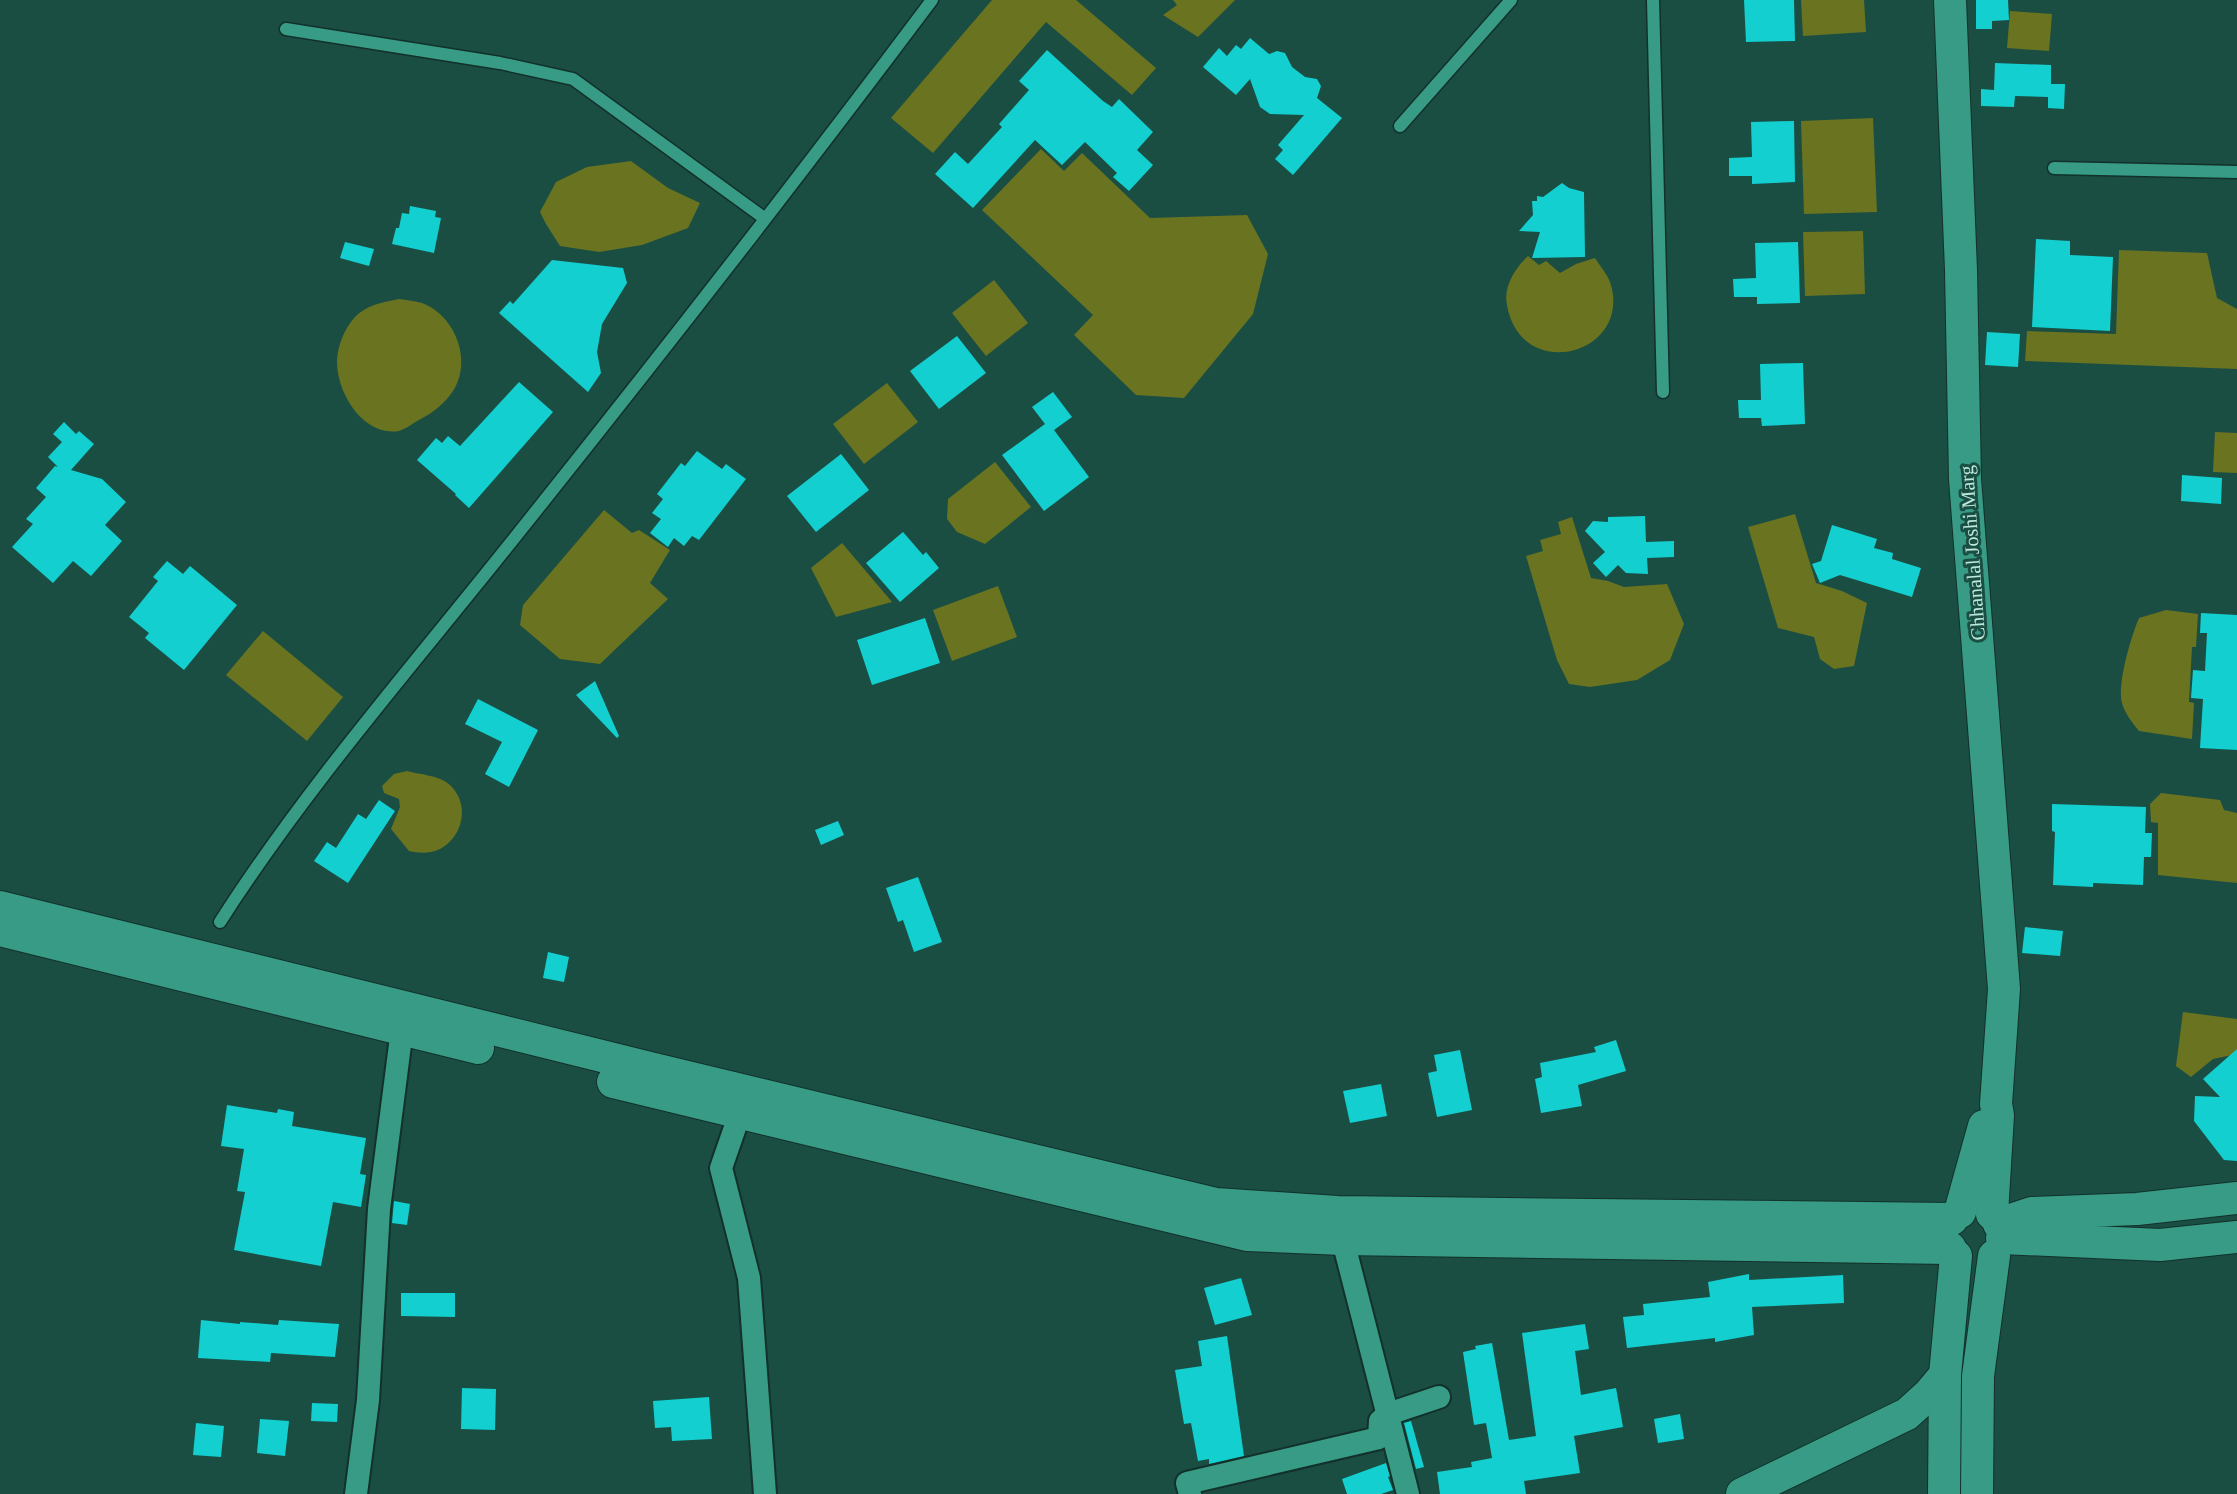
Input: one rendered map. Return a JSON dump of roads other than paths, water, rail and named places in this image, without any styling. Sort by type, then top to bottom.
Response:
[{"type":"street","name":"Chhanalal Joshi Marg","points":[[1950,0],[1961,270],[1965,479],[2004,989],[1995,1104],[1998,1115],[1997,1233],[1978,1376],[1977,1494]]},
{"type":"street","points":[[0,907],[650,1068],[1216,1204],[1340,1225]]},
{"type":"street","points":[[0,930],[740,1113],[1247,1235],[1340,1225],[1955,1234]]},
{"type":"street","points":[[356,1494],[368,1400],[379,1209],[402,1029]]},
{"type":"street","name":"Chhanalal Joshi Marg","points":[[1944,1494],[1945,1375],[1955,1234],[1987,1114],[1995,1104]]},
{"type":"street","points":[[740,1113],[721,1168],[749,1278],[765,1494]]},
{"type":"street","points":[[1955,1234],[1962,1260],[1975,1263],[1997,1233],[2032,1213],[2137,1209],[2237,1198]]},
{"type":"street","points":[[1955,1234],[1977,1208],[1997,1233],[2160,1245],[2237,1237]]},
{"type":"street","points":[[1340,1225],[1408,1494]]},
{"type":"street","points":[[1742,1494],[1906,1414],[1929,1394],[1945,1375]]},
{"type":"street","points":[[1190,1494],[1187,1483],[1379,1438],[1380,1421],[1388,1414],[1439,1397]]},
{"type":"lane","points":[[220,922],[311,792],[582,454],[932,0]]},
{"type":"lane","points":[[1400,126],[1511,0]]},
{"type":"lane","points":[[1653,0],[1663,392]]},
{"type":"lane","points":[[286,29],[500,63],[573,79],[764,218]]},
{"type":"lane","points":[[2054,168],[2237,172]]}]
